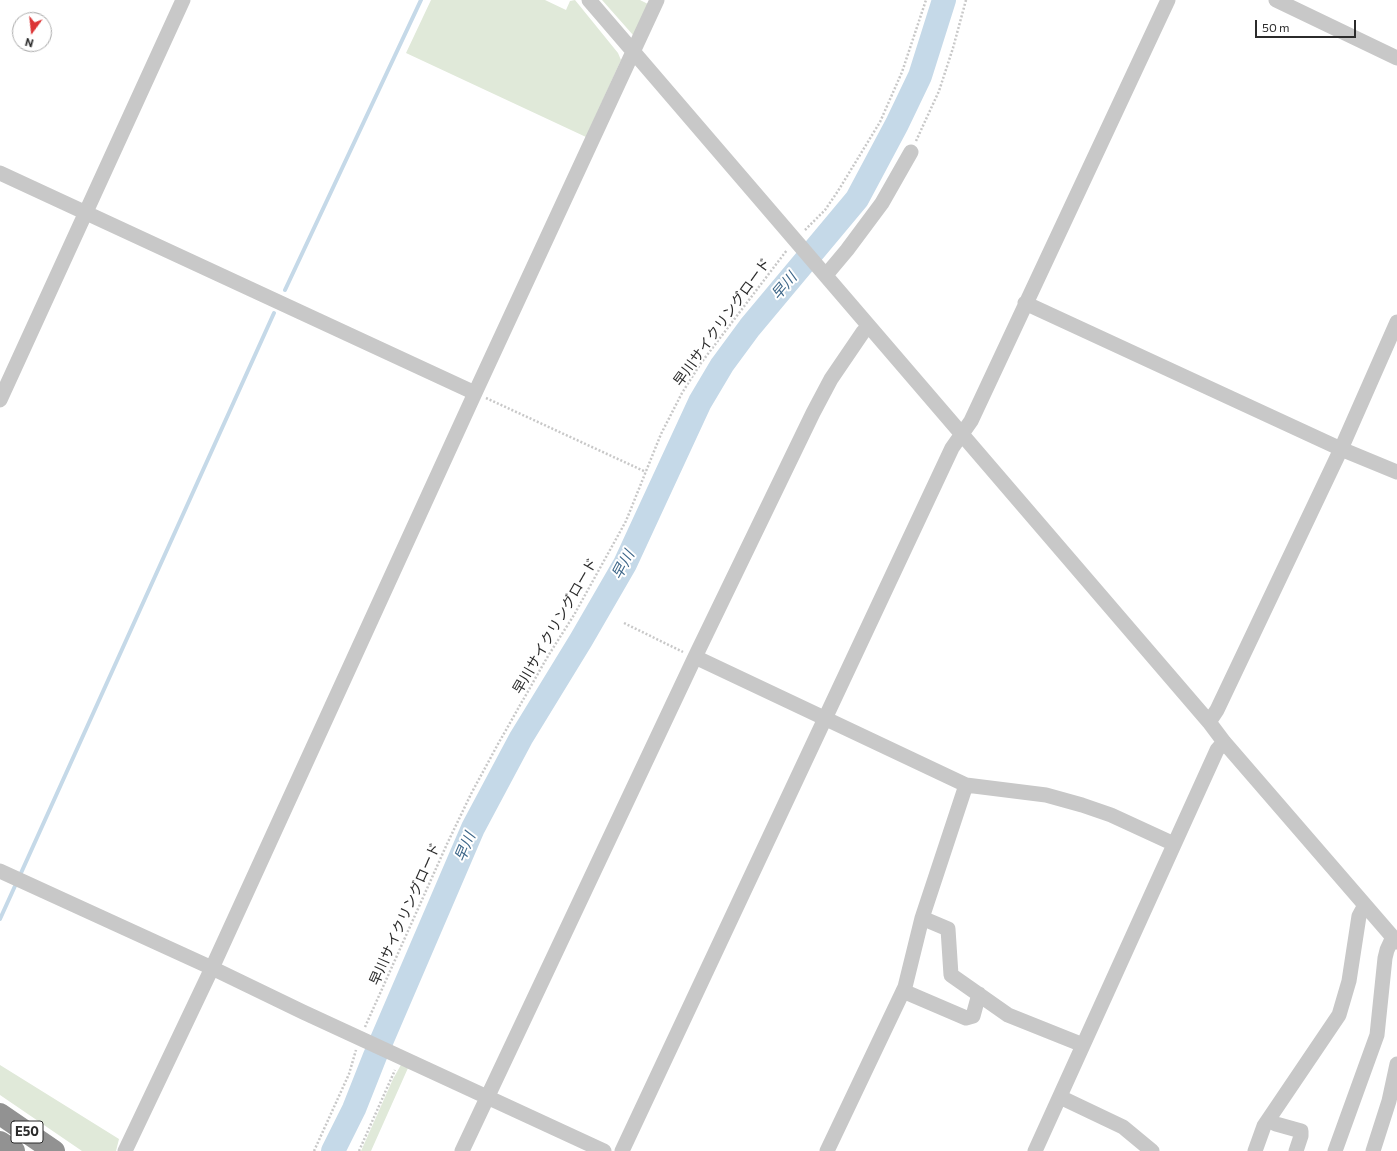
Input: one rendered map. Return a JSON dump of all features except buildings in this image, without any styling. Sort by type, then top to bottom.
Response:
[{"type":"highway","name":"E50","points":[[0,1114],[54,1151]]},
{"type":"highway","name":"E50","points":[[0,1142],[14,1151]]},
{"type":"street","points":[[0,400],[184,0]]},
{"type":"street","points":[[589,0],[1209,722],[1224,742],[1395,939],[1387,950],[1385,958],[1377,1035],[1336,1151]]},
{"type":"street","points":[[125,1151],[212,968],[475,393],[658,0]]},
{"type":"street","points":[[622,1151],[952,448],[971,421],[1168,0]]},
{"type":"street","points":[[1276,0],[1397,58]]},
{"type":"street","points":[[824,274],[831,270],[882,203],[911,152]]},
{"type":"street","points":[[0,173],[475,393]]},
{"type":"street","points":[[1025,303],[1341,448],[1397,472]]},
{"type":"street","points":[[1209,722],[1217,710],[1341,448],[1397,322]]},
{"type":"street","points":[[462,1151],[695,657],[821,396],[863,332],[869,326]]},
{"type":"street","points":[[695,657],[966,785],[1046,795],[1082,805],[1111,815],[1174,844]]},
{"type":"street","points":[[1035,1151],[1217,750],[1224,742]]},
{"type":"street","points":[[826,1151],[903,991],[922,918],[966,785]]},
{"type":"street","points":[[0,871],[212,968],[303,1012],[362,1037],[604,1151]]},
{"type":"street","points":[[1255,1151],[1264,1126],[1339,1015],[1349,981],[1360,916],[1365,905]]},
{"type":"street","points":[[922,918],[948,929],[951,974],[1008,1015],[1083,1045]]},
{"type":"street","points":[[903,991],[966,1018],[973,1016],[979,994]]},
{"type":"street","points":[[1373,1151],[1393,1103],[1397,1064]]},
{"type":"street","points":[[1060,1096],[1123,1127],[1152,1151]]},
{"type":"street","points":[[1268,1120],[1300,1131],[1301,1136],[1296,1151]]},
{"type":"path","name":"早川サイクリングロード","points":[[314,1151],[349,1074],[362,1037],[447,844],[471,794],[501,738],[602,566],[626,521],[661,434],[682,393],[722,334],[796,241],[825,210],[846,178],[880,122],[902,72],[926,0]]},
{"type":"path","points":[[911,152],[939,91],[966,0]]},
{"type":"path","points":[[475,393],[646,472]]},
{"type":"path","points":[[624,623],[695,657]]},
{"type":"path","points":[[358,1151],[401,1056]]},
{"type":"green space","points":[[431,0],[545,0],[566,10],[570,1],[575,0],[618,53],[621,60],[586,137],[406,53]]},
{"type":"green space","points":[[602,0],[640,0],[650,5],[633,35]]},
{"type":"green space","points":[[402,1063],[408,1068],[371,1151],[361,1151],[393,1079]]},
{"type":"green space","points":[[0,1065],[119,1139],[116,1151],[82,1151],[0,1095]]},
{"type":"waterway","points":[[285,290],[421,0]]},
{"type":"waterway","name":"早川","points":[[333,1151],[354,1109],[375,1056],[473,828],[521,738],[581,640],[625,564],[700,402],[722,365],[750,327],[857,199],[897,124],[920,76],[944,0]]},
{"type":"waterway","points":[[21,873],[274,313]]},
{"type":"waterway","points":[[0,919],[15,886]]}]
